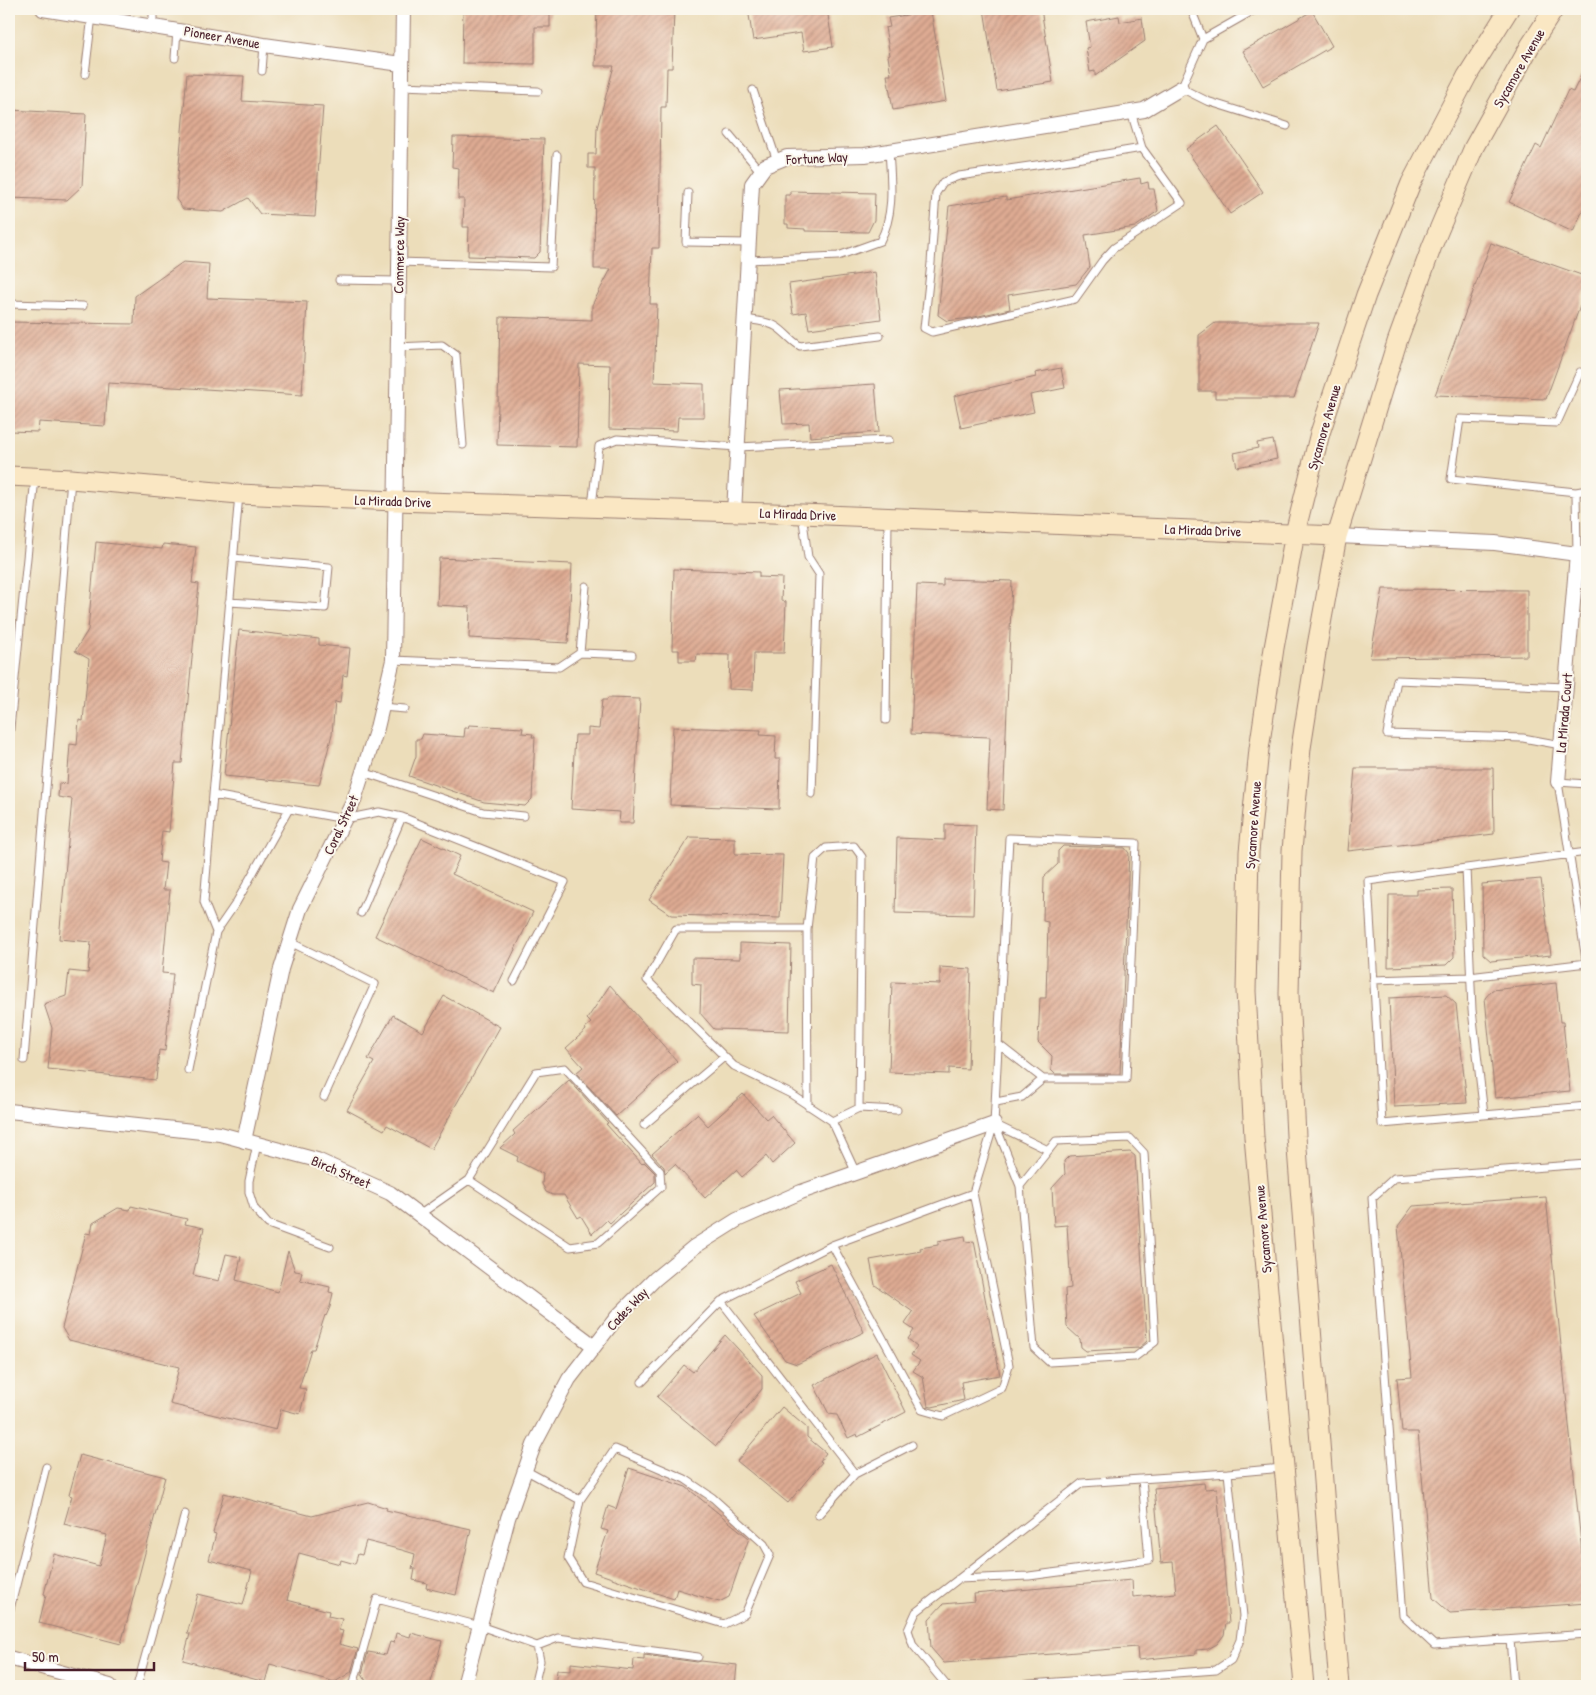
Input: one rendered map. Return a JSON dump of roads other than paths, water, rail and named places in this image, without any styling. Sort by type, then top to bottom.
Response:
[{"type":"main road","name":"Sycamore Avenue","points":[[1304,1686],[1254,1137],[1246,991],[1249,852],[1258,749],[1295,533],[1320,433],[1366,295],[1411,183],[1467,76],[1509,9]]},
{"type":"main road","name":"Sycamore Avenue","points":[[1339,1686],[1296,1136],[1289,994],[1292,851],[1301,748],[1337,536],[1397,342],[1432,246],[1474,147],[1530,46],[1554,9]]},
{"type":"main road","name":"La Mirada Drive","points":[[9,476],[71,479],[238,494],[888,517],[1337,536]]},
{"type":"street","name":"Pioneer Avenue","points":[[43,9],[177,29],[264,45],[402,64]]},
{"type":"street","name":"Commerce Way","points":[[395,501],[403,9]]},
{"type":"street","name":"Fortune Way","points":[[761,172],[765,166],[787,157],[865,155],[1144,110],[1181,88]]},
{"type":"street","points":[[734,512],[752,184],[761,172]]},
{"type":"street","name":"Coral Street","points":[[251,1143],[281,968],[300,909],[354,800],[382,707],[393,660],[395,501]]},
{"type":"street","name":"La Mirada Drive","points":[[1337,536],[1495,542],[1582,553]]},
{"type":"street","name":"La Mirada Court","points":[[1558,782],[1566,686],[1582,553]]},
{"type":"street","name":"Birch Street","points":[[9,1111],[220,1134],[317,1160],[390,1193],[594,1346]]},
{"type":"street","name":"Cades Way","points":[[464,1686],[508,1518],[534,1445],[569,1379],[616,1317],[649,1285],[694,1247],[737,1220],[801,1192],[994,1124]]},
{"type":"street","points":[[9,1658],[110,1686]]},
{"type":"lane","points":[[153,9],[153,26]]},
{"type":"lane","points":[[1191,9],[1203,39]]},
{"type":"lane","points":[[1256,9],[1203,39],[1181,88],[1207,101],[1287,126]]},
{"type":"lane","points":[[85,74],[92,16]]},
{"type":"lane","points":[[175,58],[177,29]]},
{"type":"lane","points":[[262,71],[264,45]]},
{"type":"lane","points":[[401,86],[538,91]]},
{"type":"lane","points":[[753,90],[777,161]]},
{"type":"lane","points":[[1131,112],[1142,148],[1182,203],[1114,248],[1074,299],[932,332],[924,328],[936,193],[943,182],[959,176],[1142,148]]},
{"type":"lane","points":[[729,134],[761,172]]},
{"type":"lane","points":[[748,260],[838,256],[880,241],[887,228],[891,194],[889,151]]},
{"type":"lane","points":[[398,262],[551,267],[557,155]]},
{"type":"lane","points":[[688,193],[686,242],[749,243]]},
{"type":"lane","points":[[339,280],[398,282]]},
{"type":"lane","points":[[9,304],[83,306]]},
{"type":"lane","points":[[745,319],[766,322],[778,328],[800,346],[880,336]]},
{"type":"lane","points":[[397,347],[442,345],[456,355],[463,445]]},
{"type":"lane","points":[[1580,372],[1557,423],[1460,419],[1451,479],[1576,492],[1587,490]]},
{"type":"lane","points":[[592,507],[599,446],[617,439],[738,446],[889,440]]},
{"type":"lane","points":[[9,738],[36,477]]},
{"type":"lane","points":[[24,1060],[71,479]]},
{"type":"lane","points":[[1576,492],[1582,553]]},
{"type":"lane","points":[[216,932],[204,902],[238,494]]},
{"type":"lane","points":[[802,514],[808,557],[818,574],[812,794]]},
{"type":"lane","points":[[886,720],[888,517]]},
{"type":"lane","points":[[229,602],[325,608],[329,567],[233,558]]},
{"type":"lane","points":[[580,653],[586,586]]},
{"type":"lane","points":[[393,660],[558,667],[580,653],[632,654]]},
{"type":"lane","points":[[1561,745],[1523,738],[1387,734],[1397,680],[1566,686]]},
{"type":"lane","points":[[382,707],[405,709]]},
{"type":"lane","points":[[363,772],[483,812],[524,816]]},
{"type":"lane","points":[[1373,980],[1469,977],[1587,964],[1585,938],[1558,782],[1587,784]]},
{"type":"lane","points":[[213,795],[345,819],[379,812],[402,817],[565,882],[514,981]]},
{"type":"lane","points":[[188,1070],[216,932],[236,903],[289,809]]},
{"type":"lane","points":[[361,913],[402,817]]},
{"type":"lane","points":[[832,1245],[922,1410],[943,1416],[1002,1388],[1009,1365],[973,1193],[994,1124],[996,1102],[998,1044],[1009,838],[1136,842],[1126,1079],[1043,1078],[998,1044]]},
{"type":"lane","points":[[808,1106],[808,928],[815,858],[826,848],[854,846],[862,857],[859,1108]]},
{"type":"lane","points":[[1587,852],[1368,881],[1382,1124],[1587,1106]]},
{"type":"lane","points":[[1466,868],[1469,977],[1484,1115]]},
{"type":"lane","points":[[808,928],[676,929],[647,980],[734,1066],[791,1094],[832,1121],[856,1173]]},
{"type":"lane","points":[[290,942],[375,984],[324,1098]]},
{"type":"lane","points":[[644,1125],[724,1057]]},
{"type":"lane","points":[[418,1215],[469,1180],[536,1072],[565,1068],[660,1171],[661,1188],[598,1243],[570,1247],[469,1180]]},
{"type":"lane","points":[[996,1102],[1022,1097],[1043,1078]]},
{"type":"lane","points":[[832,1121],[859,1108],[896,1110]]},
{"type":"lane","points":[[994,1124],[1048,1150]]},
{"type":"lane","points":[[994,1124],[1020,1186],[1034,1348],[1049,1362],[1135,1357],[1155,1342],[1144,1153],[1130,1138],[1056,1141],[1020,1186]]},
{"type":"lane","points":[[251,1143],[249,1192],[254,1208],[268,1224],[330,1247]]},
{"type":"lane","points":[[1587,1164],[1394,1178],[1372,1198],[1403,1616],[1434,1646],[1587,1634]]},
{"type":"lane","points":[[642,1382],[720,1301],[832,1245],[973,1193]]},
{"type":"lane","points":[[720,1301],[855,1474]]},
{"type":"lane","points":[[818,1515],[855,1474],[912,1444]]},
{"type":"lane","points":[[615,1449],[685,1479],[713,1498],[764,1544],[770,1555],[745,1614],[724,1624],[584,1582],[568,1558],[580,1500],[615,1449]]},
{"type":"lane","points":[[9,1613],[46,1467]]},
{"type":"lane","points":[[947,1686],[913,1645],[908,1630],[916,1612],[1082,1484],[1284,1468]]},
{"type":"lane","points":[[525,1470],[580,1500]]},
{"type":"lane","points":[[1004,1686],[1216,1670],[1230,1660],[1240,1640],[1243,1616],[1228,1473]]},
{"type":"lane","points":[[958,1579],[1029,1576],[1149,1560],[1142,1479]]},
{"type":"lane","points":[[137,1686],[185,1514]]},
{"type":"lane","points":[[353,1686],[377,1598],[480,1626],[537,1646],[558,1638],[698,1657]]},
{"type":"lane","points":[[1510,1640],[1514,1686]]},
{"type":"lane","points":[[534,1686],[540,1661],[537,1646]]},
{"type":"lane","points":[[1573,1686],[1587,1685]]}]
